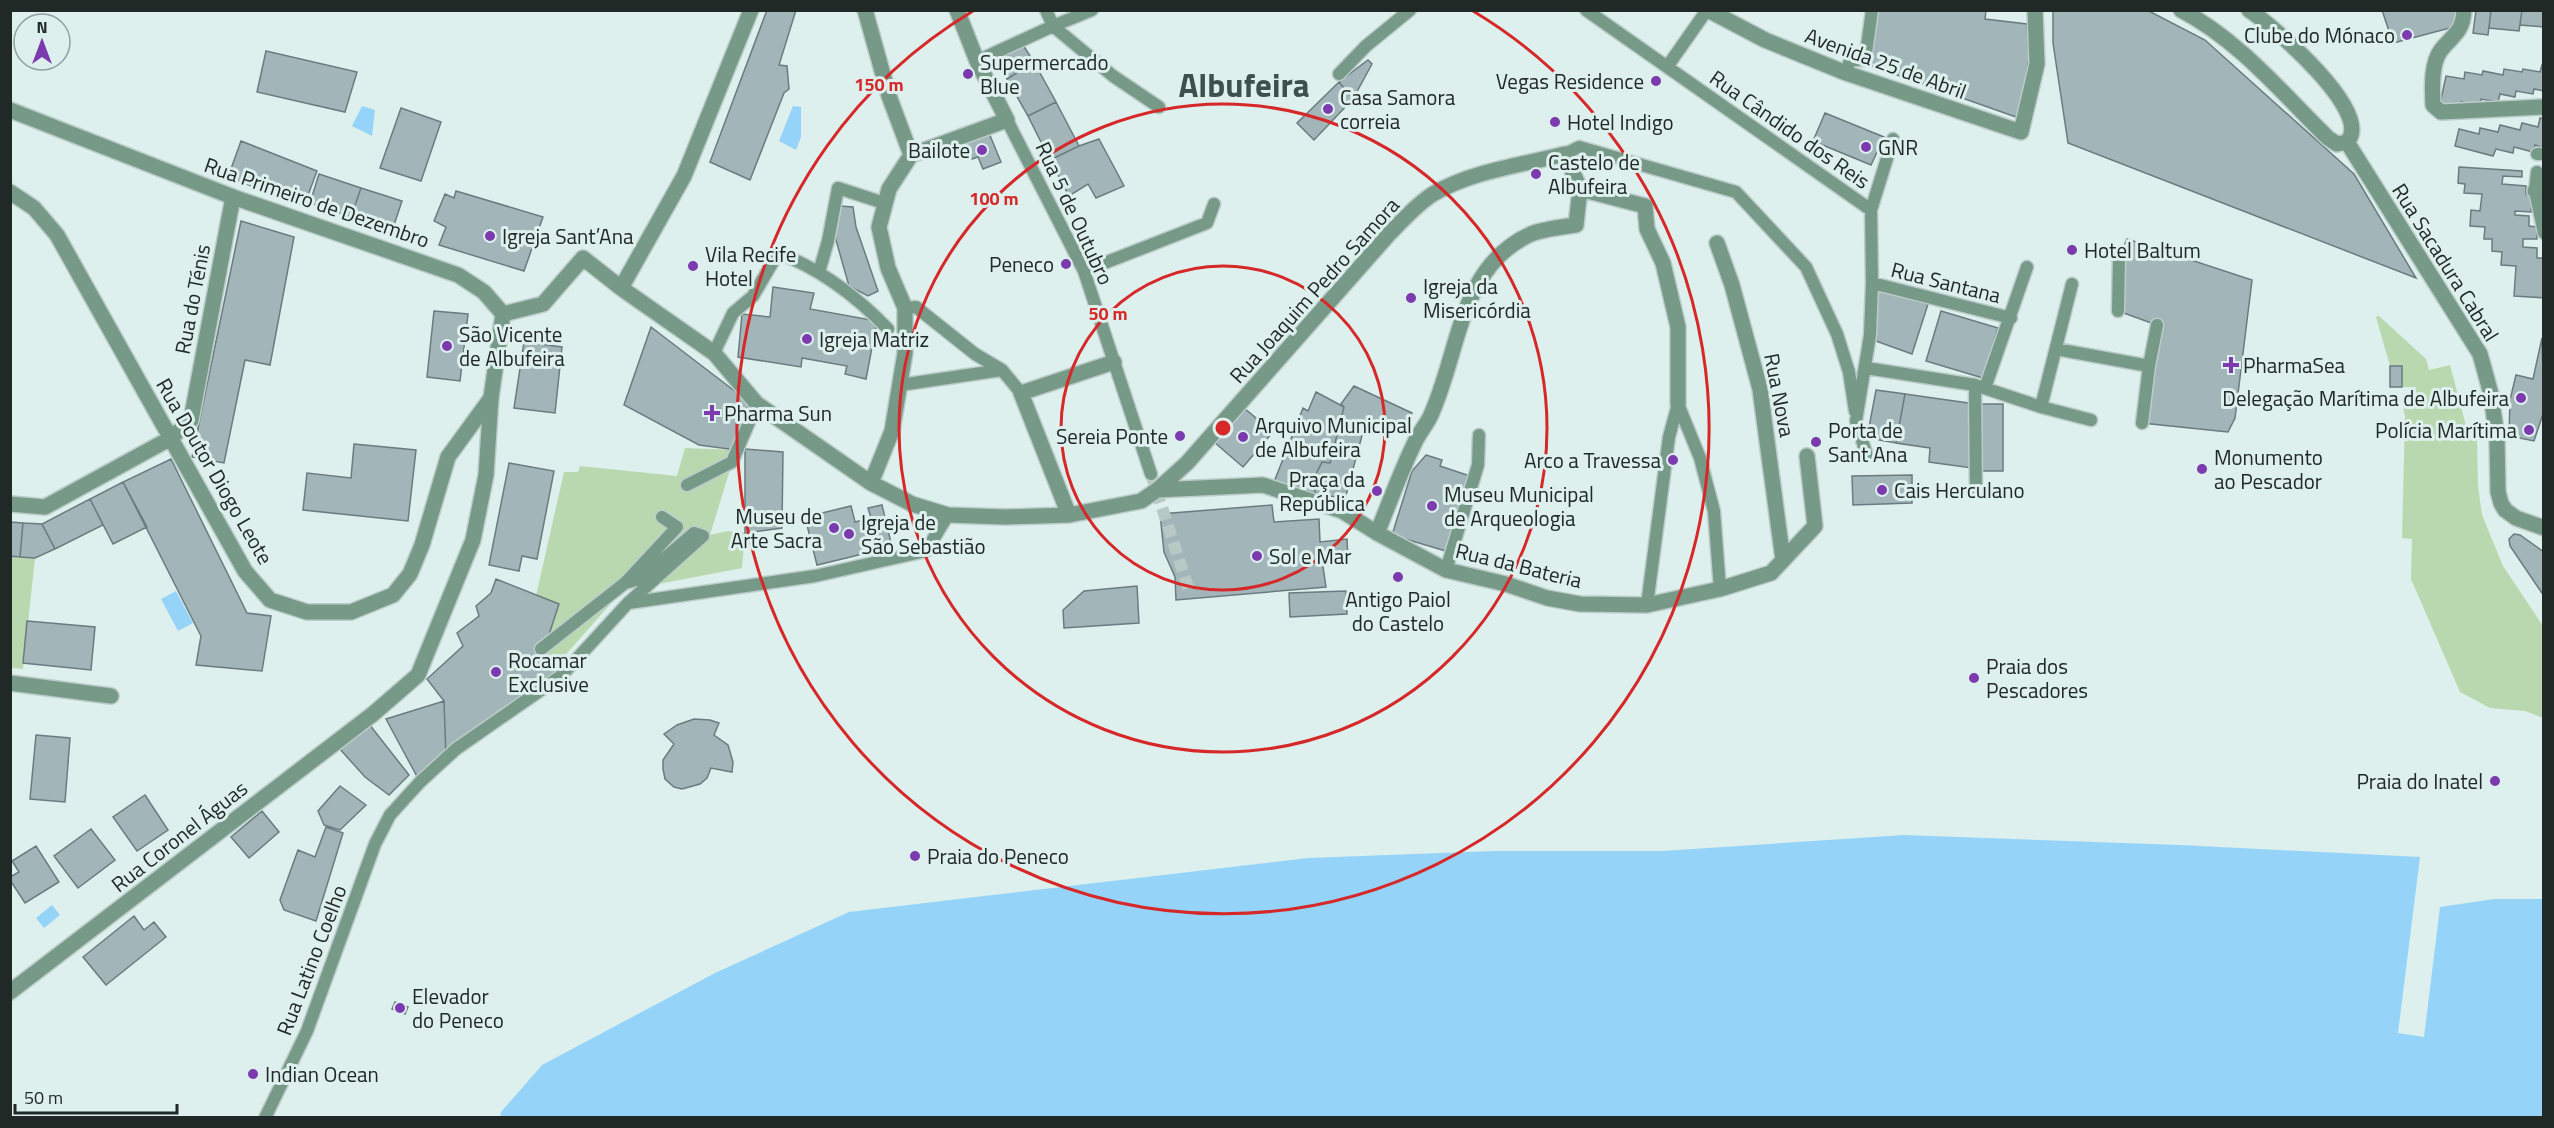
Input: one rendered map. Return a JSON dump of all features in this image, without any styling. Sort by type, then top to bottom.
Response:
[{"type":"street","points":[[621,288],[684,176],[751,10]]},
{"type":"street","points":[[865,10],[889,96],[911,155]]},
{"type":"street","name":"Rua 5 de Outubro","points":[[957,10],[977,61],[1083,271],[1151,474]]},
{"type":"street","points":[[1046,10],[1053,26],[1113,75],[1159,107]]},
{"type":"street","points":[[977,61],[1092,10]]},
{"type":"street","points":[[1339,74],[1366,46],[1410,10]]},
{"type":"street","name":"Rua Cândido dos Reis","points":[[1586,10],[1871,210],[1872,283],[1866,368],[1856,421]]},
{"type":"street","points":[[1667,67],[1708,10]]},
{"type":"street","name":"Avenida 25 de Abril","points":[[1708,10],[1764,40],[1846,73],[2020,132],[2037,64],[2035,10]]},
{"type":"street","points":[[1846,73],[1850,60],[1864,60],[1872,10]]},
{"type":"street","points":[[2181,10],[2201,20],[2230,43],[2328,138],[2337,144],[2348,142],[2352,137],[2353,127],[2342,100],[2296,47],[2249,10]]},
{"type":"street","points":[[2464,10],[2463,21],[2455,37],[2440,51],[2432,89],[2433,105],[2441,112],[2544,107]]},
{"type":"street","name":"Rua Primeiro de Dezembro","points":[[10,110],[233,197],[458,274],[484,292],[503,315]]},
{"type":"street","points":[[871,483],[891,431],[905,353],[905,308],[888,268],[879,227],[889,189],[911,155],[1007,120]]},
{"type":"street","points":[[1871,210],[1893,139]]},
{"type":"street","name":"Rua Sacadura Cabral","points":[[2348,142],[2480,354],[2491,394],[2497,438],[2498,492],[2501,503],[2516,518],[2544,528]]},
{"type":"street","points":[[1377,533],[1416,440],[1431,416],[1469,300],[1482,275],[1503,254],[1533,234],[1576,225],[1580,189],[1565,154],[1579,147],[1736,192],[1806,267],[1837,334],[1849,372],[1856,421],[1867,456]]},
{"type":"street","name":"Rua Joaquim Pedro Samora","points":[[1157,490],[1195,454],[1409,214],[1433,194],[1468,178],[1565,154]]},
{"type":"street","points":[[2537,172],[2544,233]]},
{"type":"street","points":[[819,272],[828,241],[838,188],[884,203]]},
{"type":"street","points":[[1580,189],[1645,206],[1663,263],[1678,327],[1678,404],[1669,437],[1647,604]]},
{"type":"street","name":"Rua Doutor Diogo Leote","points":[[10,192],[34,208],[57,235],[244,571],[270,600],[306,612],[351,612],[393,595],[410,574],[422,545],[448,457],[491,398]]},
{"type":"street","name":"Rua do Ténis","points":[[10,504],[45,507],[171,438],[191,420],[233,197]]},
{"type":"street","points":[[1083,271],[1207,224],[1214,204]]},
{"type":"street","name":"Rua Nova","points":[[1717,243],[1732,285],[1760,389],[1783,560]]},
{"type":"street","points":[[714,353],[733,313],[753,297],[778,253],[806,263],[861,301],[888,328]]},
{"type":"street","points":[[2118,310],[2119,257]]},
{"type":"street","points":[[503,315],[543,304],[583,258],[621,288],[714,353],[758,404],[871,483],[912,504],[948,514],[1005,517],[1069,515],[1141,501],[1157,490]]},
{"type":"street","points":[[1976,492],[1980,386],[2011,318],[2027,267]]},
{"type":"street","name":"Rua Santana","points":[[1872,283],[2011,318]]},
{"type":"street","points":[[2041,407],[2072,284]]},
{"type":"street","points":[[905,308],[916,307],[975,354],[1002,370],[1021,393],[1069,515]]},
{"type":"street","name":"Rua Coronel Águas","points":[[10,992],[373,714],[418,675],[473,540],[486,475],[491,398],[503,315]]},
{"type":"street","points":[[2142,423],[2157,325]]},
{"type":"street","points":[[2056,349],[2149,366]]},
{"type":"street","points":[[1021,393],[1114,362]]},
{"type":"street","points":[[1866,368],[1980,386],[2041,407],[2091,420]]},
{"type":"street","points":[[900,385],[1002,370]]},
{"type":"street","points":[[687,485],[732,462],[758,404]]},
{"type":"street","points":[[1678,404],[1700,458],[1714,511],[1720,589]]},
{"type":"street","points":[[1446,570],[1478,465],[1479,435]]},
{"type":"street","name":"Rua da Bateria","points":[[1157,490],[1263,485],[1342,511],[1377,533],[1446,570],[1506,584],[1547,598],[1580,604],[1647,604],[1720,589],[1772,573],[1815,526],[1807,456]]},
{"type":"street","points":[[628,603],[814,576],[926,551],[948,514]]},
{"type":"street","points":[[541,649],[625,583],[677,527],[662,517]]},
{"type":"street","name":"Rua Latino Coelho","points":[[265,1118],[307,1031],[375,844],[390,815],[420,782],[456,749],[561,676],[628,603],[703,536],[694,532],[639,579],[625,583]]},
{"type":"street","points":[[10,683],[111,696]]},
{"type":"green space","points":[[2379,316],[2426,359],[2429,370],[2450,365],[2469,437],[2477,436],[2478,486],[2482,515],[2503,566],[2543,626],[2543,718],[2525,711],[2490,708],[2460,692],[2411,579],[2412,539],[2402,538],[2405,416],[2402,401],[2415,401],[2416,387],[2402,387],[2402,367],[2390,366],[2376,317]]},
{"type":"green space","points":[[685,448],[736,450],[710,535],[728,531],[745,533],[742,568],[622,591],[554,668],[544,650],[536,596],[564,472],[578,472],[580,466],[677,476]]},
{"type":"green space","points":[[11,556],[35,558],[23,669],[11,668]]},
{"type":"water","points":[[362,106],[375,110],[372,136],[352,126]]},
{"type":"water","points":[[793,106],[801,107],[801,137],[796,150],[779,141]]},
{"type":"water","points":[[176,591],[193,623],[178,631],[161,599]]},
{"type":"water","points":[[1904,835],[2420,857],[2398,1033],[2424,1037],[2440,907],[2494,899],[2543,899],[2543,1117],[500,1117],[501,1112],[542,1065],[715,973],[849,912],[1308,858],[1494,851],[1662,851]]},
{"type":"water","points":[[52,905],[60,915],[44,928],[36,918]]},
{"type":"building","points":[[767,10],[796,10],[779,65],[787,66],[789,89],[784,93],[750,180],[710,162]]},
{"type":"building","points":[[1874,10],[1986,10],[1985,19],[2027,24],[2029,59],[2023,95],[2016,117],[1866,64]]},
{"type":"building","points":[[2053,10],[2147,10],[2205,40],[2354,174],[2416,278],[2068,143],[2053,43]]},
{"type":"building","name":"Clube do Mónaco","points":[[2382,10],[2460,10],[2454,27],[2393,43]]},
{"type":"building","points":[[2476,10],[2491,10],[2488,35],[2473,33]]},
{"type":"building","points":[[2491,10],[2522,10],[2519,31],[2489,28]]},
{"type":"building","points":[[2522,10],[2544,10],[2544,27],[2520,25]]},
{"type":"building","points":[[1023,45],[1034,62],[1007,79],[996,61]]},
{"type":"building","points":[[266,51],[357,72],[345,112],[257,92]]},
{"type":"building","points":[[1368,60],[1372,64],[1353,99],[1339,82]]},
{"type":"building","points":[[1034,62],[1056,102],[1028,116],[1007,79]]},
{"type":"building","points":[[2542,65],[2544,66],[2544,91],[2534,89],[2533,94],[2516,91],[2515,97],[2500,94],[2498,102],[2481,99],[2480,106],[2461,102],[2460,108],[2440,104],[2446,76],[2464,79],[2465,72],[2482,75],[2483,71],[2503,75],[2504,69],[2540,72]]},
{"type":"building","points":[[1339,82],[1353,99],[1314,140],[1297,123]]},
{"type":"building","points":[[1056,102],[1079,146],[1050,160],[1028,116]]},
{"type":"building","points":[[401,108],[441,122],[421,181],[380,168]]},
{"type":"building","points":[[1825,113],[1884,137],[1871,165],[1813,141]]},
{"type":"building","points":[[2540,118],[2544,119],[2544,148],[2535,145],[2533,152],[2514,147],[2513,153],[2496,149],[2493,156],[2455,146],[2459,129],[2479,134],[2480,128],[2498,132],[2500,125],[2520,130],[2522,123],[2538,127]]},
{"type":"building","name":"Bailote","points":[[989,133],[1001,162],[983,169],[978,157],[972,159],[965,142]]},
{"type":"building","points":[[1099,139],[1124,186],[1096,198],[1088,184],[1069,196],[1050,160]]},
{"type":"building","points":[[241,141],[317,171],[304,206],[228,177]]},
{"type":"building","points":[[2459,167],[2522,171],[2522,177],[2503,176],[2502,184],[2526,186],[2526,194],[2533,194],[2531,212],[2515,211],[2515,215],[2529,216],[2529,226],[2537,227],[2537,239],[2523,239],[2523,247],[2537,248],[2537,258],[2544,258],[2544,298],[2514,296],[2516,266],[2501,265],[2502,252],[2492,251],[2492,239],[2484,239],[2485,227],[2470,226],[2471,210],[2480,211],[2482,194],[2464,193],[2465,184],[2458,183]]},
{"type":"building","points":[[319,174],[361,188],[351,217],[310,203]]},
{"type":"building","points":[[361,188],[402,201],[392,231],[351,217]]},
{"type":"building","name":"Igreja Sant’Ana","points":[[456,191],[543,217],[524,271],[439,245],[446,227],[434,221],[445,194],[454,198]]},
{"type":"building","points":[[840,206],[853,207],[856,227],[878,291],[868,296],[849,286],[834,233]]},
{"type":"building","points":[[241,221],[294,237],[270,365],[245,360],[224,463],[192,457]]},
{"type":"building","points":[[2127,239],[2252,280],[2235,418],[2228,432],[2142,423],[2157,325],[2118,311],[2119,257]]},
{"type":"building","name":"Igreja Matriz","points":[[773,287],[814,293],[810,309],[877,321],[866,379],[845,374],[847,366],[802,358],[801,367],[738,357],[742,314],[770,317]]},
{"type":"building","points":[[1878,291],[1928,304],[1912,354],[1873,340]]},
{"type":"building","name":"São Vicente de Albufeira","points":[[434,311],[468,314],[460,381],[427,377]]},
{"type":"building","points":[[1941,311],[1998,328],[1983,378],[1926,361]]},
{"type":"building","points":[[651,327],[749,402],[736,450],[699,445],[624,405]]},
{"type":"building","points":[[2542,338],[2544,411],[2534,441],[2509,436],[2510,400],[2516,375],[2533,379]]},
{"type":"building","points":[[524,342],[562,347],[555,413],[514,408]]},
{"type":"building","points":[[2390,366],[2402,366],[2402,387],[2390,387]]},
{"type":"building","points":[[1354,386],[1412,413],[1405,433],[1367,417],[1345,499],[1315,493],[1314,478],[1322,462],[1330,463],[1344,407],[1341,404]]},
{"type":"building","points":[[1876,390],[1905,394],[1896,443],[1867,438]]},
{"type":"building","points":[[1316,392],[1344,407],[1330,463],[1322,462],[1314,478],[1315,493],[1274,482],[1303,408],[1308,411]]},
{"type":"building","points":[[1905,394],[1975,404],[1972,468],[1929,462],[1930,448],[1896,443]]},
{"type":"building","points":[[1980,404],[2003,404],[2003,471],[1979,471]]},
{"type":"building","name":"Arquivo Municipal de Albufeira","points":[[1244,408],[1273,432],[1243,467],[1214,442]]},
{"type":"building","points":[[354,444],[416,450],[408,521],[303,510],[307,473],[351,478]]},
{"type":"building","points":[[745,449],[783,452],[782,528],[745,533]]},
{"type":"building","name":"Museu Municipal de Arqueologia","points":[[1426,455],[1442,460],[1440,466],[1473,477],[1449,552],[1392,535],[1412,471]]},
{"type":"building","points":[[171,459],[247,613],[271,616],[262,671],[196,665],[201,636],[123,482]]},
{"type":"building","points":[[509,463],[554,471],[537,559],[522,556],[519,571],[489,565]]},
{"type":"building","name":"Cais Herculano","points":[[1912,475],[1912,503],[1853,505],[1852,476]]},
{"type":"building","points":[[123,482],[147,527],[113,544],[90,499]]},
{"type":"building","points":[[90,499],[103,525],[55,549],[42,524]]},
{"type":"building","name":"Igreja de São Sebastião","points":[[882,505],[892,547],[817,565],[805,517],[851,506],[855,522],[871,518],[868,508]]},
{"type":"building","name":"Sol e Mar","points":[[1272,505],[1274,522],[1319,519],[1320,542],[1347,539],[1348,559],[1322,560],[1326,587],[1176,600],[1175,577],[1164,552],[1160,514]]},
{"type":"building","points":[[10,522],[23,523],[20,557],[10,556]]},
{"type":"building","points":[[23,523],[42,524],[55,549],[35,558],[20,557]]},
{"type":"building","points":[[2514,534],[2520,535],[2544,552],[2544,596],[2510,546],[2509,539]]},
{"type":"building","name":"Rocamar Exclusive","points":[[496,579],[559,604],[544,650],[561,676],[446,758],[444,701],[427,679],[463,646],[457,633],[479,616],[476,606],[491,593]]},
{"type":"building","points":[[1137,586],[1139,623],[1064,628],[1063,610],[1084,591]]},
{"type":"building","points":[[1346,591],[1347,614],[1290,617],[1289,593]]},
{"type":"building","points":[[27,621],[95,627],[91,670],[23,663]]},
{"type":"building","points":[[444,701],[446,758],[420,782],[386,719]]},
{"type":"building","points":[[694,719],[719,723],[714,735],[728,745],[733,762],[732,772],[711,768],[707,778],[700,784],[682,789],[674,787],[665,779],[663,760],[674,744],[664,734],[677,725]]},
{"type":"building","points":[[369,724],[409,775],[389,795],[365,777],[339,748]]},
{"type":"building","points":[[36,735],[70,738],[65,802],[30,799]]},
{"type":"building","points":[[340,786],[366,805],[340,830],[324,825],[318,811]]},
{"type":"building","points":[[145,795],[168,830],[137,851],[113,817]]},
{"type":"building","points":[[262,811],[279,832],[249,858],[231,837]]},
{"type":"building","points":[[326,827],[343,833],[316,921],[284,910],[280,900],[298,850],[315,857]]},
{"type":"building","points":[[91,829],[115,860],[78,888],[54,856]]},
{"type":"building","points":[[36,846],[59,882],[25,903],[10,880],[10,877],[19,872],[12,861]]},
{"type":"building","points":[[134,916],[144,930],[154,922],[166,937],[106,985],[83,957]]},
{"type":"building","name":"Elevador do Peneco","points":[[395,1002],[408,1007],[405,1014],[392,1009]]},
{"type":"tunnel","points":[[1151,474],[1190,593]]},
{"type":"place","name":"Clube do Mónaco","points":[[2407,35]]},
{"type":"place","name":"Supermercado Blue","points":[[968,74]]},
{"type":"place","name":"Vegas Residence","points":[[1656,81]]},
{"type":"place","name":"Casa Samora correia","points":[[1328,109]]},
{"type":"place","name":"Hotel Indigo","points":[[1555,122]]},
{"type":"place","name":"GNR","points":[[1866,147]]},
{"type":"place","name":"Bailote","points":[[982,150]]},
{"type":"place","name":"Castelo de Albufeira","points":[[1536,174]]},
{"type":"place","name":"Igreja Sant’Ana","points":[[490,236]]},
{"type":"place","name":"Hotel Baltum","points":[[2072,250]]},
{"type":"place","name":"Peneco","points":[[1066,264]]},
{"type":"place","name":"Vila Recife Hotel","points":[[693,266]]},
{"type":"place","name":"Igreja da Misericórdia","points":[[1411,298]]},
{"type":"place","name":"Igreja Matriz","points":[[807,339]]},
{"type":"place","name":"São Vicente de Albufeira","points":[[447,346]]},
{"type":"place","name":"PharmaSea","points":[[2231,365]]},
{"type":"place","name":"Delegação Marítima de Albufeira","points":[[2521,398]]},
{"type":"place","name":"Pharma Sun","points":[[712,413]]},
{"type":"place","name":"Polícia Marítima","points":[[2529,430]]},
{"type":"place","name":"Sereia Ponte","points":[[1180,436]]},
{"type":"place","name":"Arquivo Municipal de Albufeira","points":[[1243,437]]},
{"type":"place","name":"Porta de Sant Ana","points":[[1816,442]]},
{"type":"place","name":"Arco a Travessa","points":[[1673,460]]},
{"type":"place","name":"Monumento ao Pescador","points":[[2202,469]]},
{"type":"place","name":"Cais Herculano","points":[[1882,490]]},
{"type":"place","name":"Praça da República","points":[[1377,491]]},
{"type":"place","name":"Museu Municipal de Arqueologia","points":[[1432,506]]},
{"type":"place","name":"Museu de Arte Sacra","points":[[834,528]]},
{"type":"place","name":"Igreja de São Sebastião","points":[[849,534]]},
{"type":"place","name":"Sol e Mar","points":[[1257,556]]},
{"type":"place","name":"Antigo Paiol do Castelo","points":[[1398,577]]},
{"type":"place","name":"Rocamar Exclusive","points":[[496,672]]},
{"type":"place","name":"Praia dos Pescadores","points":[[1974,678]]},
{"type":"place","name":"Praia do Inatel","points":[[2495,781]]},
{"type":"place","name":"Praia do Peneco","points":[[915,856]]},
{"type":"place","name":"Elevador do Peneco","points":[[400,1008]]},
{"type":"place","name":"Indian Ocean","points":[[253,1074]]},
{"type":"district","name":"Albufeira","points":[[1244,85]]}]
